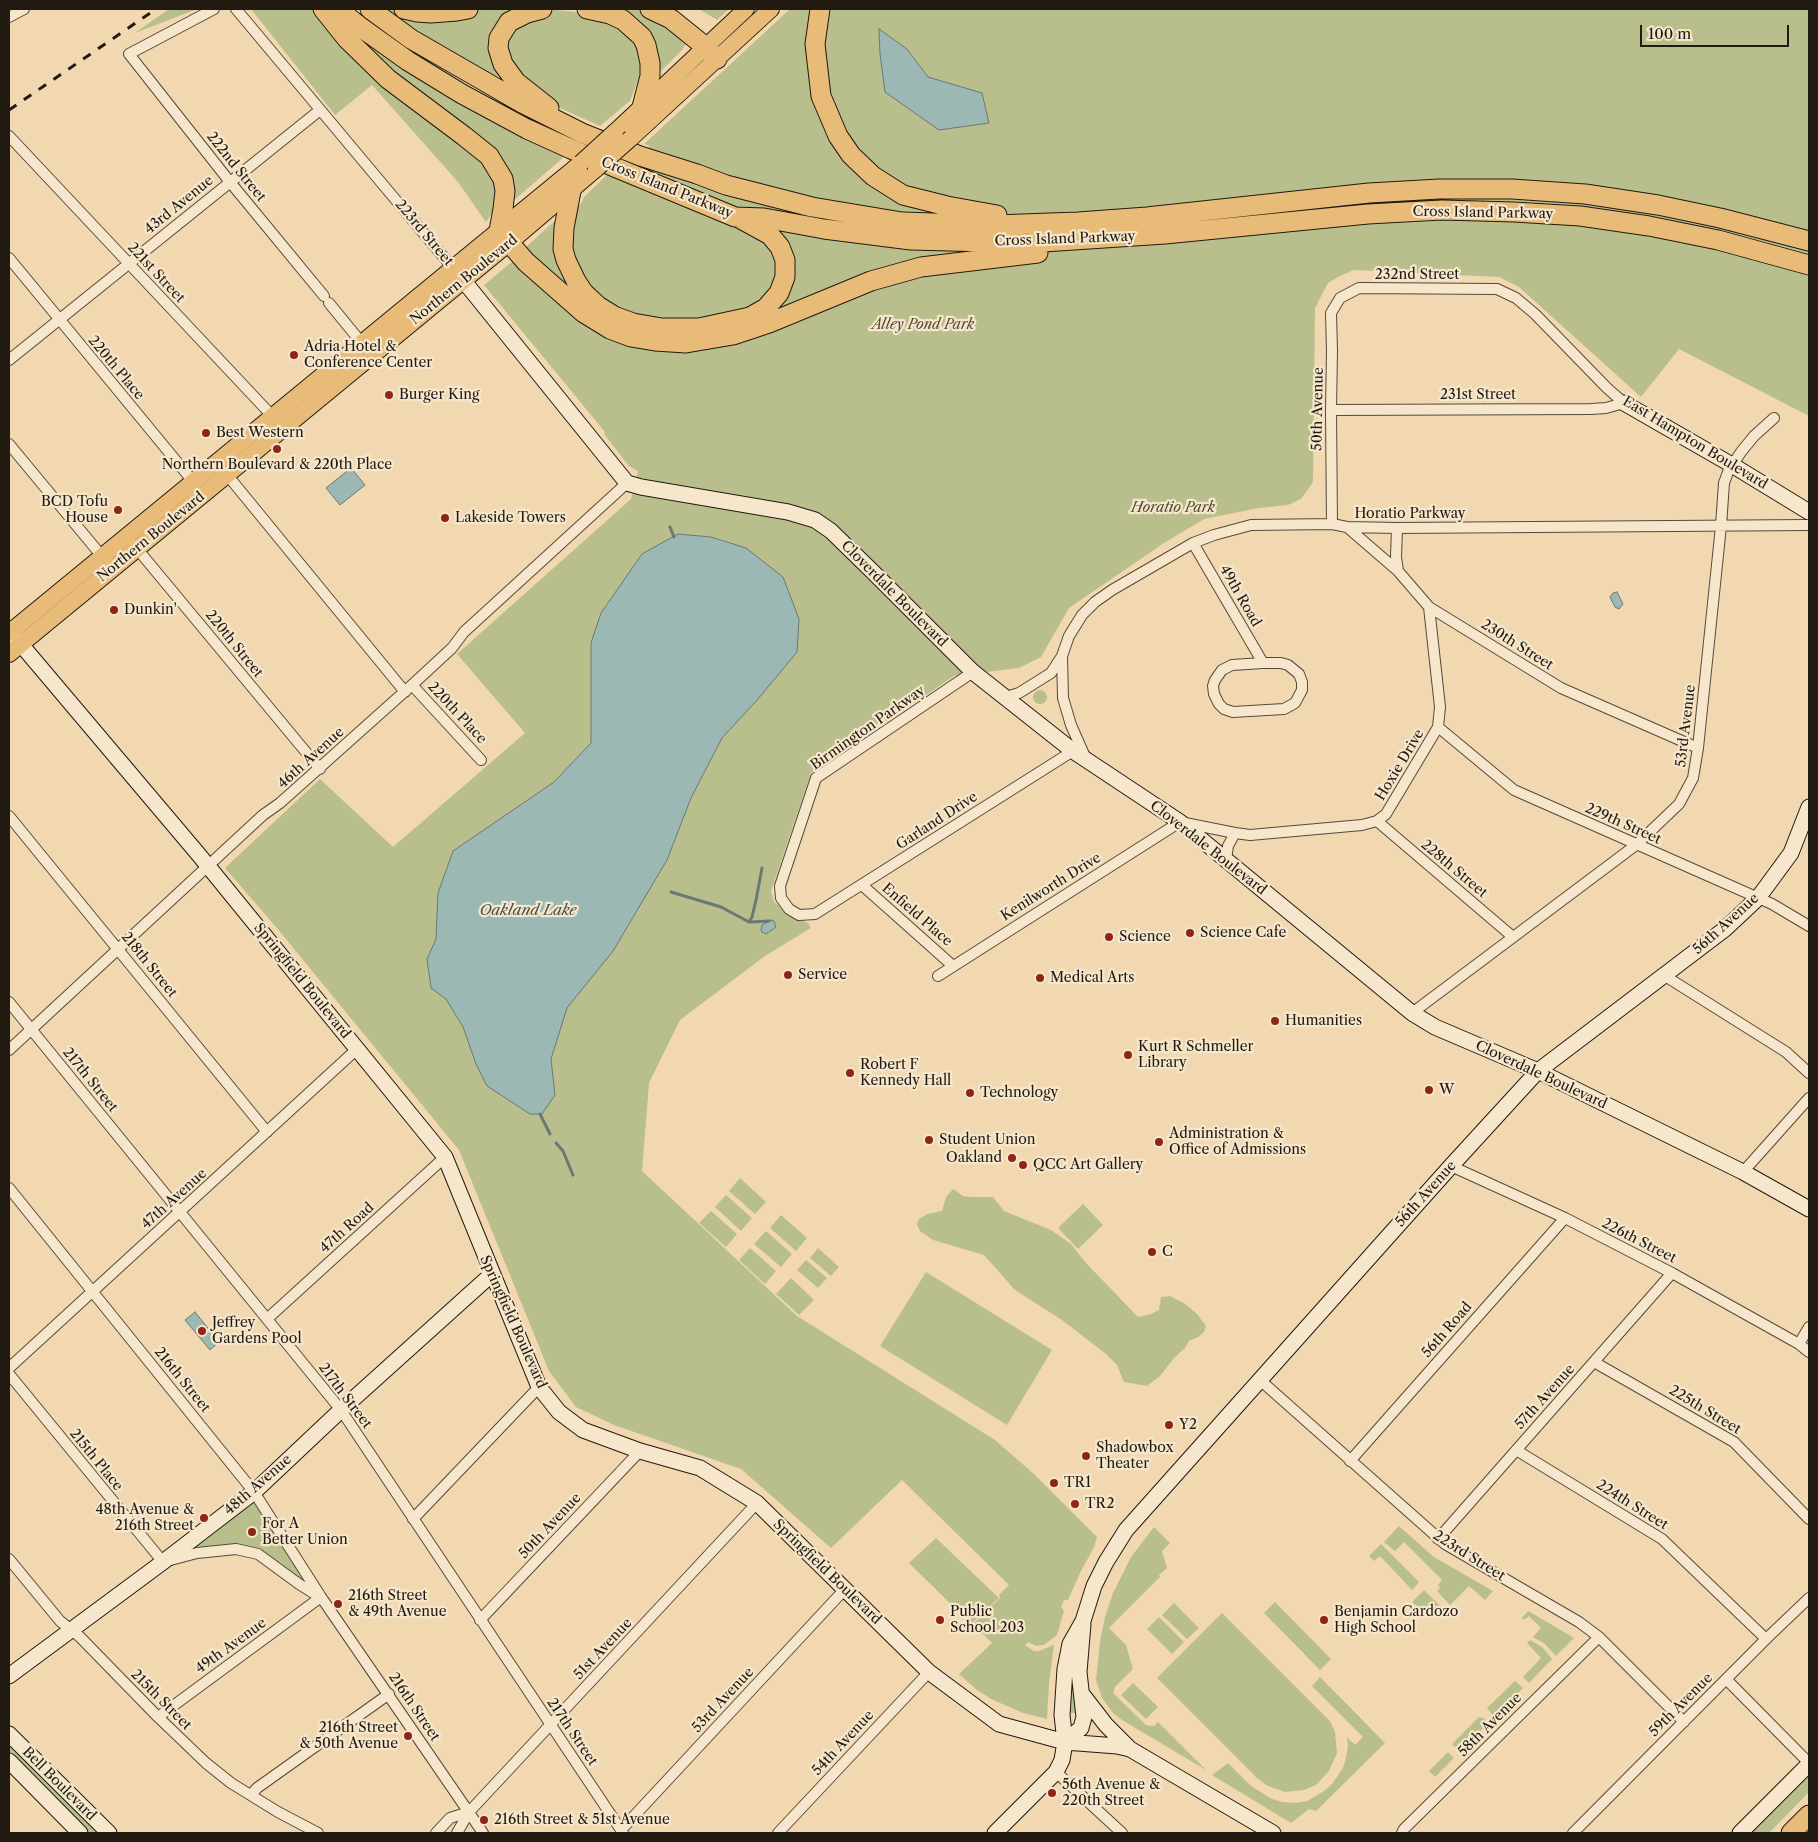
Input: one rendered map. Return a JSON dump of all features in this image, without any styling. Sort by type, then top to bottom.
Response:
[{"type":"highway","points":[[323,9],[347,39],[388,79],[489,156],[503,179],[505,191],[504,237],[526,262],[584,313],[610,329],[631,337],[686,343],[733,335],[871,281],[921,267],[983,258],[1077,250],[1165,234]]},
{"type":"highway","name":"Cross Island Parkway","points":[[338,9],[408,61],[462,94],[527,129],[735,217],[764,218],[824,229],[911,240],[1028,243],[1165,234],[1368,214],[1442,210],[1514,212],[1580,216],[1649,226],[1718,240],[1809,265]]},
{"type":"highway","name":"Cross Island Parkway","points":[[370,9],[412,39],[468,73],[582,133],[640,156],[726,185],[812,207],[902,222],[994,225],[1078,222],[1147,217],[1369,193],[1439,188],[1512,189],[1585,194],[1658,205],[1729,220],[1809,241]]},
{"type":"highway","points":[[404,9],[431,13],[457,12],[468,9]]},
{"type":"highway","points":[[542,9],[509,22],[503,30],[499,38],[498,48],[503,64],[516,82],[582,133]]},
{"type":"highway","points":[[587,9],[610,14],[623,20],[642,37],[650,63],[650,76],[642,107]]},
{"type":"highway","points":[[650,9],[671,19],[711,53]]},
{"type":"highway","points":[[820,9],[815,44],[821,96],[838,136],[851,155],[873,176],[903,194],[947,206],[993,215],[1078,222]]},
{"type":"highway","points":[[571,191],[564,228],[563,249],[576,281],[584,293],[598,306],[614,316],[633,323],[662,328],[699,328],[750,317],[766,308],[779,293],[785,277],[785,260],[780,247],[770,235],[735,217]]},
{"type":"highway","points":[[1791,1833],[1809,1815]]},
{"type":"main road","name":"Northern Boulevard","points":[[12,639],[222,469],[588,166],[631,138],[711,53],[746,9]]},
{"type":"main road","name":"Northern Boulevard","points":[[504,237],[571,191],[615,132],[642,107],[771,9]]},
{"type":"street","points":[[9,17],[24,9]]},
{"type":"street","name":"222nd Street","points":[[214,9],[129,54],[230,182],[367,349]]},
{"type":"street","name":"223rd Street","points":[[236,9],[458,274],[628,483]]},
{"type":"street","name":"43rd Avenue","points":[[9,360],[320,110]]},
{"type":"street","name":"221st Street","points":[[10,138],[278,423]]},
{"type":"street","name":"220th Place","points":[[9,258],[58,320],[198,488]]},
{"type":"street","name":"232nd Street","points":[[1340,298],[1359,288],[1497,289]]},
{"type":"street","name":"East Hampton Boulevard","points":[[1497,289],[1516,298],[1535,314],[1624,403],[1809,512]]},
{"type":"street","name":"50th Avenue","points":[[1332,524],[1331,313],[1340,298]]},
{"type":"street","name":"231st Street","points":[[1331,410],[1591,409],[1606,408],[1624,403]]},
{"type":"street","name":"53rd Avenue","points":[[1412,1013],[1636,844],[1679,804],[1693,778],[1698,748],[1724,483],[1732,465],[1754,436],[1774,418]]},
{"type":"street","points":[[9,444],[107,563]]},
{"type":"street","name":"220th Place","points":[[222,469],[408,688],[481,760]]},
{"type":"street","name":"Cloverdale Boulevard","points":[[628,483],[641,487],[788,512],[815,520],[830,531],[873,572],[973,672],[1073,751],[1180,822],[1412,1013],[1435,1026],[1538,1071],[1743,1172],[1809,1209]]},
{"type":"street","name":"46th Avenue","points":[[9,1050],[263,815],[320,769],[452,648],[464,632],[628,483]]},
{"type":"street","name":"Horatio Parkway","points":[[1006,697],[1019,694],[1051,673],[1062,656],[1069,636],[1082,615],[1095,602],[1112,590],[1193,543],[1251,525],[1332,524],[1347,527],[1397,528],[1809,525]]},
{"type":"street","name":"230th Street","points":[[1347,527],[1398,571],[1429,606],[1561,688],[1698,748]]},
{"type":"street","points":[[1397,528],[1396,557],[1398,571]]},
{"type":"street","name":"220th Street","points":[[132,542],[320,769]]},
{"type":"street","name":"49th Road","points":[[1193,543],[1263,663]]},
{"type":"street","name":"Hoxie Drive","points":[[1180,822],[1235,834],[1259,834],[1377,822],[1386,814],[1438,727],[1440,707],[1429,606]]},
{"type":"street","name":"Springfield Boulevard","points":[[12,639],[208,866],[444,1157],[540,1387],[559,1412],[582,1430],[640,1451],[700,1468],[757,1503],[929,1672],[999,1724],[1065,1742],[1117,1746],[1130,1749],[1273,1833]]},
{"type":"street","name":"Horatio Parkway","points":[[1062,656],[1063,698],[1071,725],[1087,760]]},
{"type":"street","points":[[1263,663],[1288,665],[1299,674],[1302,690],[1295,703],[1284,709],[1233,712],[1224,709],[1214,694],[1213,686],[1222,670],[1232,665],[1263,663]]},
{"type":"street","name":"Birmington Parkway","points":[[815,914],[799,914],[789,909],[781,898],[780,886],[816,778],[973,672]]},
{"type":"street","name":"229th Street","points":[[1438,727],[1514,790],[1772,904],[1809,926]]},
{"type":"street","name":"Garland Drive","points":[[815,914],[1073,751]]},
{"type":"street","name":"56th Avenue","points":[[995,1833],[1056,1772],[1062,1760],[1065,1742],[1062,1715],[1065,1669],[1070,1644],[1083,1621],[1094,1586],[1126,1530],[1450,1166],[1538,1071],[1725,930],[1758,898],[1791,853],[1809,807]]},
{"type":"street","name":"218th Street","points":[[9,816],[267,1132]]},
{"type":"street","name":"Kenilworth Drive","points":[[938,976],[1180,822]]},
{"type":"street","name":"228th Street","points":[[1377,822],[1513,937]]},
{"type":"street","points":[[1226,859],[1228,846],[1235,834]]},
{"type":"street","name":"Enfield Place","points":[[862,885],[953,966]]},
{"type":"street","points":[[1665,976],[1786,1052],[1809,1073]]},
{"type":"street","name":"217th Street","points":[[9,1002],[341,1410],[622,1831]]},
{"type":"street","name":"47th Avenue","points":[[9,1368],[357,1049]]},
{"type":"street","points":[[1743,1172],[1809,1098]]},
{"type":"street","name":"47th Road","points":[[268,1319],[444,1157]]},
{"type":"street","name":"226th Street","points":[[1450,1166],[1565,1218],[1672,1273],[1799,1344],[1809,1352]]},
{"type":"street","name":"216th Street","points":[[9,1188],[254,1492],[321,1597],[483,1833]]},
{"type":"street","name":"56th Road","points":[[1350,1461],[1565,1218]]},
{"type":"street","name":"57th Avenue","points":[[1438,1539],[1672,1273]]},
{"type":"street","name":"48th Avenue","points":[[9,1676],[254,1492],[341,1410],[492,1274]]},
{"type":"street","points":[[1799,1344],[1809,1327]]},
{"type":"street","name":"225th Street","points":[[1594,1362],[1734,1442],[1809,1519]]},
{"type":"street","name":"215th Place","points":[[9,1374],[163,1562]]},
{"type":"street","name":"223rd Street","points":[[1260,1380],[1438,1539],[1579,1622],[1599,1637],[1684,1722]]},
{"type":"street","points":[[413,1519],[540,1387]]},
{"type":"street","name":"224th Street","points":[[1516,1450],[1662,1538],[1766,1639]]},
{"type":"street","name":"50th Avenue","points":[[480,1620],[640,1451]]},
{"type":"street","name":"51st Avenue","points":[[457,1833],[469,1812],[757,1503]]},
{"type":"street","name":"216th Street","points":[[163,1562],[197,1553],[236,1549],[258,1554],[299,1584],[321,1597]]},
{"type":"street","name":"215th Street","points":[[9,1559],[60,1621],[80,1638],[206,1763],[231,1783],[278,1812],[318,1833]]},
{"type":"street","name":"53rd Avenue","points":[[622,1831],[846,1590]]},
{"type":"street","name":"49th Avenue","points":[[158,1717],[321,1597]]},
{"type":"street","name":"59th Avenue","points":[[1573,1833],[1809,1598]]},
{"type":"street","name":"56th Avenue","points":[[1065,1742],[1081,1728],[1084,1717],[1079,1672],[1083,1621]]},
{"type":"street","name":"58th Avenue","points":[[1402,1833],[1599,1637]]},
{"type":"street","name":"54th Avenue","points":[[778,1833],[929,1672]]},
{"type":"street","points":[[1726,1679],[1809,1763],[1740,1833]]},
{"type":"street","points":[[1081,1693],[1106,1725],[1130,1749]]},
{"type":"street","points":[[251,1795],[257,1788],[389,1694]]},
{"type":"street","name":"Bell Boulevard","points":[[9,1734],[109,1833]]},
{"type":"street","name":"Bell Boulevard","points":[[9,1761],[80,1833]]},
{"type":"street","points":[[1056,1772],[1122,1833]]},
{"type":"street","name":"51st Avenue","points":[[436,1833],[450,1818],[469,1812]]},
{"type":"green space","points":[[169,9],[197,9],[135,33]]},
{"type":"green space","points":[[251,9],[312,9],[328,28],[492,170],[499,188],[496,207],[486,222],[458,182],[372,85],[335,115]]},
{"type":"green space","points":[[384,9],[455,15],[480,9],[521,9],[509,14],[505,78],[493,75],[439,45]]},
{"type":"green space","points":[[618,9],[644,11],[687,42],[682,50],[654,78]]},
{"type":"green space","points":[[699,9],[729,9],[717,20]]},
{"type":"green space","name":"Alley Pond Park","points":[[790,9],[1809,9],[1809,416],[1679,349],[1641,397],[1519,287],[1499,277],[1354,270],[1340,276],[1328,283],[1315,308],[1313,482],[1301,499],[1288,505],[1259,508],[1204,519],[1164,543],[1069,608],[1041,657],[1019,668],[954,676],[811,773],[771,891],[774,902],[795,917],[808,923],[811,928],[765,956],[680,1020],[649,1083],[642,1171],[797,1316],[995,1440],[1034,1474],[1097,1537],[1068,1600],[1064,1600],[1061,1607],[1064,1611],[1057,1635],[1044,1645],[1036,1646],[1028,1642],[1025,1645],[1034,1651],[1039,1651],[1054,1645],[1047,1719],[1023,1713],[991,1699],[977,1690],[959,1674],[992,1643],[973,1624],[1000,1598],[999,1595],[1009,1585],[902,1480],[831,1548],[741,1469],[614,1425],[576,1407],[549,1371],[459,1150],[276,927],[225,868],[320,779],[393,847],[525,733],[457,654],[631,499],[638,471],[629,466],[604,434],[605,432],[484,285],[525,251],[524,249],[562,214],[561,220],[581,204],[584,197],[608,174],[617,174],[650,146],[644,144]]},
{"type":"green space","points":[[555,10],[598,14],[636,38],[644,79],[638,80],[630,101],[600,126],[546,100],[516,76],[503,46],[509,30],[528,16]]},
{"type":"green space","points":[[359,38],[565,156],[512,202],[510,188],[381,64]]},
{"type":"green space","points":[[1040,690],[1045,692],[1047,697],[1045,702],[1040,704],[1035,702],[1033,697],[1035,692]]},
{"type":"green space","points":[[740,1178],[766,1202],[755,1214],[729,1191]]},
{"type":"green space","points":[[953,1189],[963,1196],[993,1197],[1004,1211],[1051,1230],[1071,1244],[1086,1263],[1138,1317],[1159,1310],[1161,1297],[1170,1296],[1184,1303],[1197,1314],[1206,1326],[1204,1332],[1189,1341],[1160,1376],[1147,1386],[1124,1382],[1117,1365],[1106,1354],[1062,1320],[1015,1290],[984,1255],[933,1240],[920,1231],[917,1225],[918,1220],[927,1214],[942,1211],[946,1197]]},
{"type":"green space","points":[[726,1195],[752,1218],[741,1231],[715,1207]]},
{"type":"green space","points":[[1083,1204],[1103,1225],[1078,1249],[1058,1228]]},
{"type":"green space","points":[[711,1211],[737,1234],[726,1247],[699,1223]]},
{"type":"green space","points":[[781,1215],[807,1238],[796,1251],[770,1228]]},
{"type":"green space","points":[[766,1231],[792,1254],[781,1267],[754,1244]]},
{"type":"green space","points":[[750,1248],[776,1271],[765,1284],[739,1260]]},
{"type":"green space","points":[[818,1248],[839,1267],[831,1276],[810,1258]]},
{"type":"green space","points":[[806,1260],[827,1278],[818,1288],[797,1270]]},
{"type":"green space","points":[[926,1272],[1052,1350],[1007,1425],[880,1346]]},
{"type":"green space","points":[[791,1278],[814,1300],[799,1315],[776,1294]]},
{"type":"green space","points":[[254,1492],[321,1597],[272,1563],[236,1549],[163,1562]]},
{"type":"green space","points":[[1399,1526],[1434,1557],[1493,1591],[1485,1600],[1469,1586],[1450,1605],[1437,1591],[1440,1588],[1438,1585],[1442,1580],[1404,1542],[1395,1551],[1384,1542]]},
{"type":"green space","points":[[1154,1527],[1170,1543],[1162,1551],[1167,1568],[1109,1628],[1126,1645],[1133,1669],[1115,1687],[1113,1693],[1146,1725],[1154,1726],[1158,1722],[1206,1770],[1113,1713],[1102,1698],[1096,1680],[1100,1641],[1113,1593],[1131,1557]]},
{"type":"green space","points":[[936,1538],[999,1598],[971,1624],[909,1563]]},
{"type":"green space","points":[[1381,1544],[1419,1582],[1412,1590],[1380,1556],[1374,1561],[1369,1556]]},
{"type":"green space","points":[[1424,1590],[1443,1609],[1434,1618],[1425,1609],[1422,1611],[1412,1602]]},
{"type":"green space","points":[[1275,1602],[1331,1659],[1320,1670],[1264,1613]]},
{"type":"green space","points":[[1174,1603],[1199,1628],[1187,1639],[1162,1615]]},
{"type":"green space","points":[[1528,1611],[1574,1638],[1556,1656],[1544,1643],[1533,1637],[1541,1628],[1529,1616],[1524,1620],[1522,1618]]},
{"type":"green space","points":[[1222,1613],[1330,1721],[1335,1732],[1337,1753],[1329,1771],[1316,1785],[1304,1790],[1285,1792],[1268,1786],[1258,1779],[1157,1678]]},
{"type":"green space","points":[[1159,1617],[1184,1642],[1172,1654],[1147,1629]]},
{"type":"green space","points":[[1530,1640],[1542,1647],[1552,1659],[1529,1683],[1523,1677],[1541,1658],[1527,1643]]},
{"type":"green space","points":[[1320,1677],[1385,1743],[1316,1811],[1309,1809],[1291,1823],[1212,1775],[1228,1763],[1251,1786],[1272,1799],[1295,1803],[1307,1801],[1332,1784],[1343,1768],[1348,1746],[1347,1737],[1355,1745],[1363,1737],[1312,1686]]},
{"type":"green space","points":[[1515,1681],[1523,1688],[1494,1717],[1487,1708]]},
{"type":"green space","points":[[1072,1682],[1076,1698],[1075,1713],[1070,1713]]},
{"type":"green space","points":[[1133,1683],[1158,1707],[1146,1719],[1121,1695]]},
{"type":"green space","points":[[1479,1717],[1488,1723],[1460,1752],[1452,1744]]},
{"type":"green space","points":[[9,1740],[102,1833],[87,1833],[9,1755]]},
{"type":"green space","points":[[1448,1752],[1454,1758],[1435,1777],[1429,1771]]},
{"type":"green space","points":[[1809,1772],[1809,1792],[1769,1833],[1749,1833]]},
{"type":"water","points":[[879,29],[907,49],[928,77],[982,93],[989,123],[939,130],[885,92]]},
{"type":"water","points":[[351,468],[365,485],[340,505],[326,488]]},
{"type":"water","name":"Oakland Lake","points":[[678,534],[711,537],[746,548],[783,577],[799,619],[797,652],[722,738],[691,798],[667,860],[613,951],[567,1008],[551,1059],[555,1095],[542,1114],[530,1114],[487,1086],[476,1064],[463,1027],[446,999],[431,988],[427,959],[436,939],[438,893],[453,851],[554,782],[591,743],[591,643],[601,613],[642,554]]},
{"type":"water","points":[[1617,592],[1623,604],[1619,609],[1615,607],[1610,597],[1613,593]]},
{"type":"water","points":[[771,920],[774,921],[776,927],[766,934],[762,932],[762,925]]},
{"type":"water","name":"Jeffrey Gardens Pool","points":[[195,1312],[219,1342],[210,1350],[185,1320]]},
{"type":"waterway","points":[[670,527],[674,537]]},
{"type":"waterway","points":[[671,892],[721,907],[749,922],[752,917],[762,868]]},
{"type":"waterway","points":[[750,922],[769,921]]},
{"type":"waterway","points":[[540,1114],[550,1134]]},
{"type":"waterway","points":[[556,1143],[563,1151],[573,1175]]},
{"type":"railway","points":[[9,110],[156,9]]},
{"type":"place","name":"Adria Hotel & Conference Center","points":[[294,355]]},
{"type":"place","name":"Burger King","points":[[389,395]]},
{"type":"place","name":"Best Western","points":[[206,433]]},
{"type":"place","name":"Northern Boulevard & 220th Place","points":[[277,449]]},
{"type":"place","name":"BCD Tofu House","points":[[118,510]]},
{"type":"place","name":"Lakeside Towers","points":[[445,518]]},
{"type":"place","name":"Dunkin'","points":[[114,610]]},
{"type":"place","name":"Science Cafe","points":[[1190,933]]},
{"type":"place","name":"Science","points":[[1109,937]]},
{"type":"place","name":"Service","points":[[788,975]]},
{"type":"place","name":"Medical Arts","points":[[1040,978]]},
{"type":"place","name":"Humanities","points":[[1275,1021]]},
{"type":"place","name":"Kurt R Schmeller Library","points":[[1128,1055]]},
{"type":"place","name":"Robert F Kennedy Hall","points":[[850,1073]]},
{"type":"place","name":"W","points":[[1429,1090]]},
{"type":"place","name":"Technology","points":[[970,1093]]},
{"type":"place","name":"Student Union","points":[[929,1140]]},
{"type":"place","name":"Administration & Office of Admissions","points":[[1159,1142]]},
{"type":"place","name":"Oakland","points":[[1012,1158]]},
{"type":"place","name":"QCC Art Gallery","points":[[1023,1165]]},
{"type":"place","name":"C","points":[[1152,1252]]},
{"type":"place","name":"Jeffrey Gardens Pool","points":[[202,1331]]},
{"type":"place","name":"Y2","points":[[1169,1425]]},
{"type":"place","name":"Shadowbox Theater","points":[[1086,1456]]},
{"type":"place","name":"TR1","points":[[1054,1483]]},
{"type":"place","name":"TR2","points":[[1075,1504]]},
{"type":"place","name":"48th Avenue & 216th Street","points":[[204,1518]]},
{"type":"place","name":"For A Better Union","points":[[252,1532]]},
{"type":"place","name":"216th Street & 49th Avenue","points":[[338,1604]]},
{"type":"place","name":"Public School 203","points":[[940,1620]]},
{"type":"place","name":"Benjamin Cardozo High School","points":[[1324,1620]]},
{"type":"place","name":"216th Street & 50th Avenue","points":[[408,1736]]},
{"type":"place","name":"56th Avenue & 220th Street","points":[[1052,1793]]},
{"type":"place","name":"216th Street & 51st Avenue","points":[[484,1820]]},
{"type":"park label","name":"Horatio Park","points":[[1173,508]]}]
